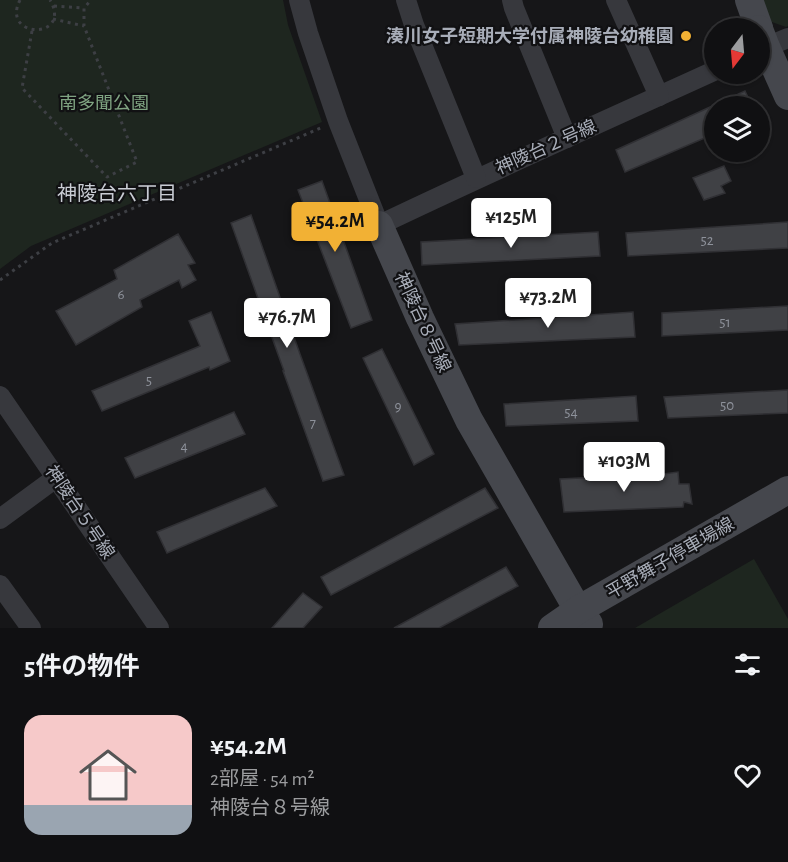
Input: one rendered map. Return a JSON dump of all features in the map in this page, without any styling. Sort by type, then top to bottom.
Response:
[{"type":"street","name":"神陵台８号線","points":[[298,0],[338,121],[379,225],[420,318],[469,420],[583,621]]},
{"type":"street","points":[[406,0],[476,178]]},
{"type":"street","points":[[512,0],[567,138]]},
{"type":"street","points":[[616,0],[658,96]]},
{"type":"street","points":[[749,0],[757,18]]},
{"type":"street","points":[[770,49],[788,96]]},
{"type":"street","name":"神陵台２号線","points":[[379,225],[476,178],[704,75]]},
{"type":"street","name":"神陵台５号線","points":[[0,396],[159,628]]},
{"type":"street","points":[[0,519],[57,477]]},
{"type":"street","name":"平野舞子停車場線","points":[[583,621],[788,490]]},
{"type":"street","name":"平野舞子停車場線","points":[[552,628],[583,621],[788,510]]},
{"type":"street","points":[[0,585],[24,626]]},
{"type":"path","points":[[20,0],[16,8],[17,20],[26,29],[32,31],[38,31],[50,25],[55,13],[51,0]]},
{"type":"path","points":[[32,31],[22,88],[107,177],[137,162],[84,26],[84,8],[91,0]]},
{"type":"path","points":[[54,6],[84,8]]},
{"type":"path","points":[[53,19],[84,26]]},
{"type":"path","points":[[0,279],[52,243],[338,121]]},
{"type":"green space","name":"南多聞公園","points":[[0,0],[283,0],[288,25],[322,122],[31,246],[0,269]]},
{"type":"green space","points":[[761,0],[788,0],[788,26],[770,21],[770,18],[768,18]]},
{"type":"green space","points":[[754,559],[788,619],[788,628],[635,628]]},
{"type":"building","points":[[745,91],[747,96],[734,96]]},
{"type":"building","points":[[704,110],[704,138],[625,172],[616,150]]},
{"type":"building","points":[[724,166],[731,181],[721,186],[725,193],[704,200],[693,178]]},
{"type":"building","points":[[322,181],[372,320],[351,328],[298,190]]},
{"type":"building","points":[[251,215],[344,475],[323,481],[283,371],[231,223]]},
{"type":"building","points":[[788,222],[788,248],[628,256],[626,233]]},
{"type":"building","points":[[598,232],[600,256],[422,265],[421,242]]},
{"type":"building","points":[[178,234],[195,263],[188,265],[196,280],[182,288],[179,280],[140,300],[142,307],[76,345],[56,311],[117,279],[114,270]]},
{"type":"building","points":[[788,306],[788,330],[662,336],[662,313]]},
{"type":"building","points":[[211,312],[230,361],[210,370],[209,367],[102,411],[92,391],[200,346],[189,321]]},
{"type":"building","points":[[633,312],[635,337],[459,345],[455,324]]},
{"type":"building","points":[[382,349],[434,454],[414,465],[363,358]]},
{"type":"building","points":[[788,390],[788,413],[668,418],[664,397]]},
{"type":"building","points":[[636,396],[638,421],[506,426],[504,404]]},
{"type":"building","points":[[234,412],[245,434],[135,478],[125,458]]},
{"type":"building","points":[[648,472],[648,476],[678,472],[679,484],[689,484],[692,504],[684,502],[683,507],[564,512],[560,479],[622,476]]},
{"type":"building","points":[[265,488],[277,506],[167,553],[157,532]]},
{"type":"building","points":[[485,488],[498,508],[331,595],[321,577]]},
{"type":"building","points":[[506,567],[518,586],[439,628],[394,628]]},
{"type":"building","points":[[303,593],[322,607],[303,628],[272,628]]},
{"type":"place","name":"湊川女子短期大学付属神陵台幼稚園","points":[[686,36]]},
{"type":"district","name":"神陵台六丁目","points":[[117,193]]}]
